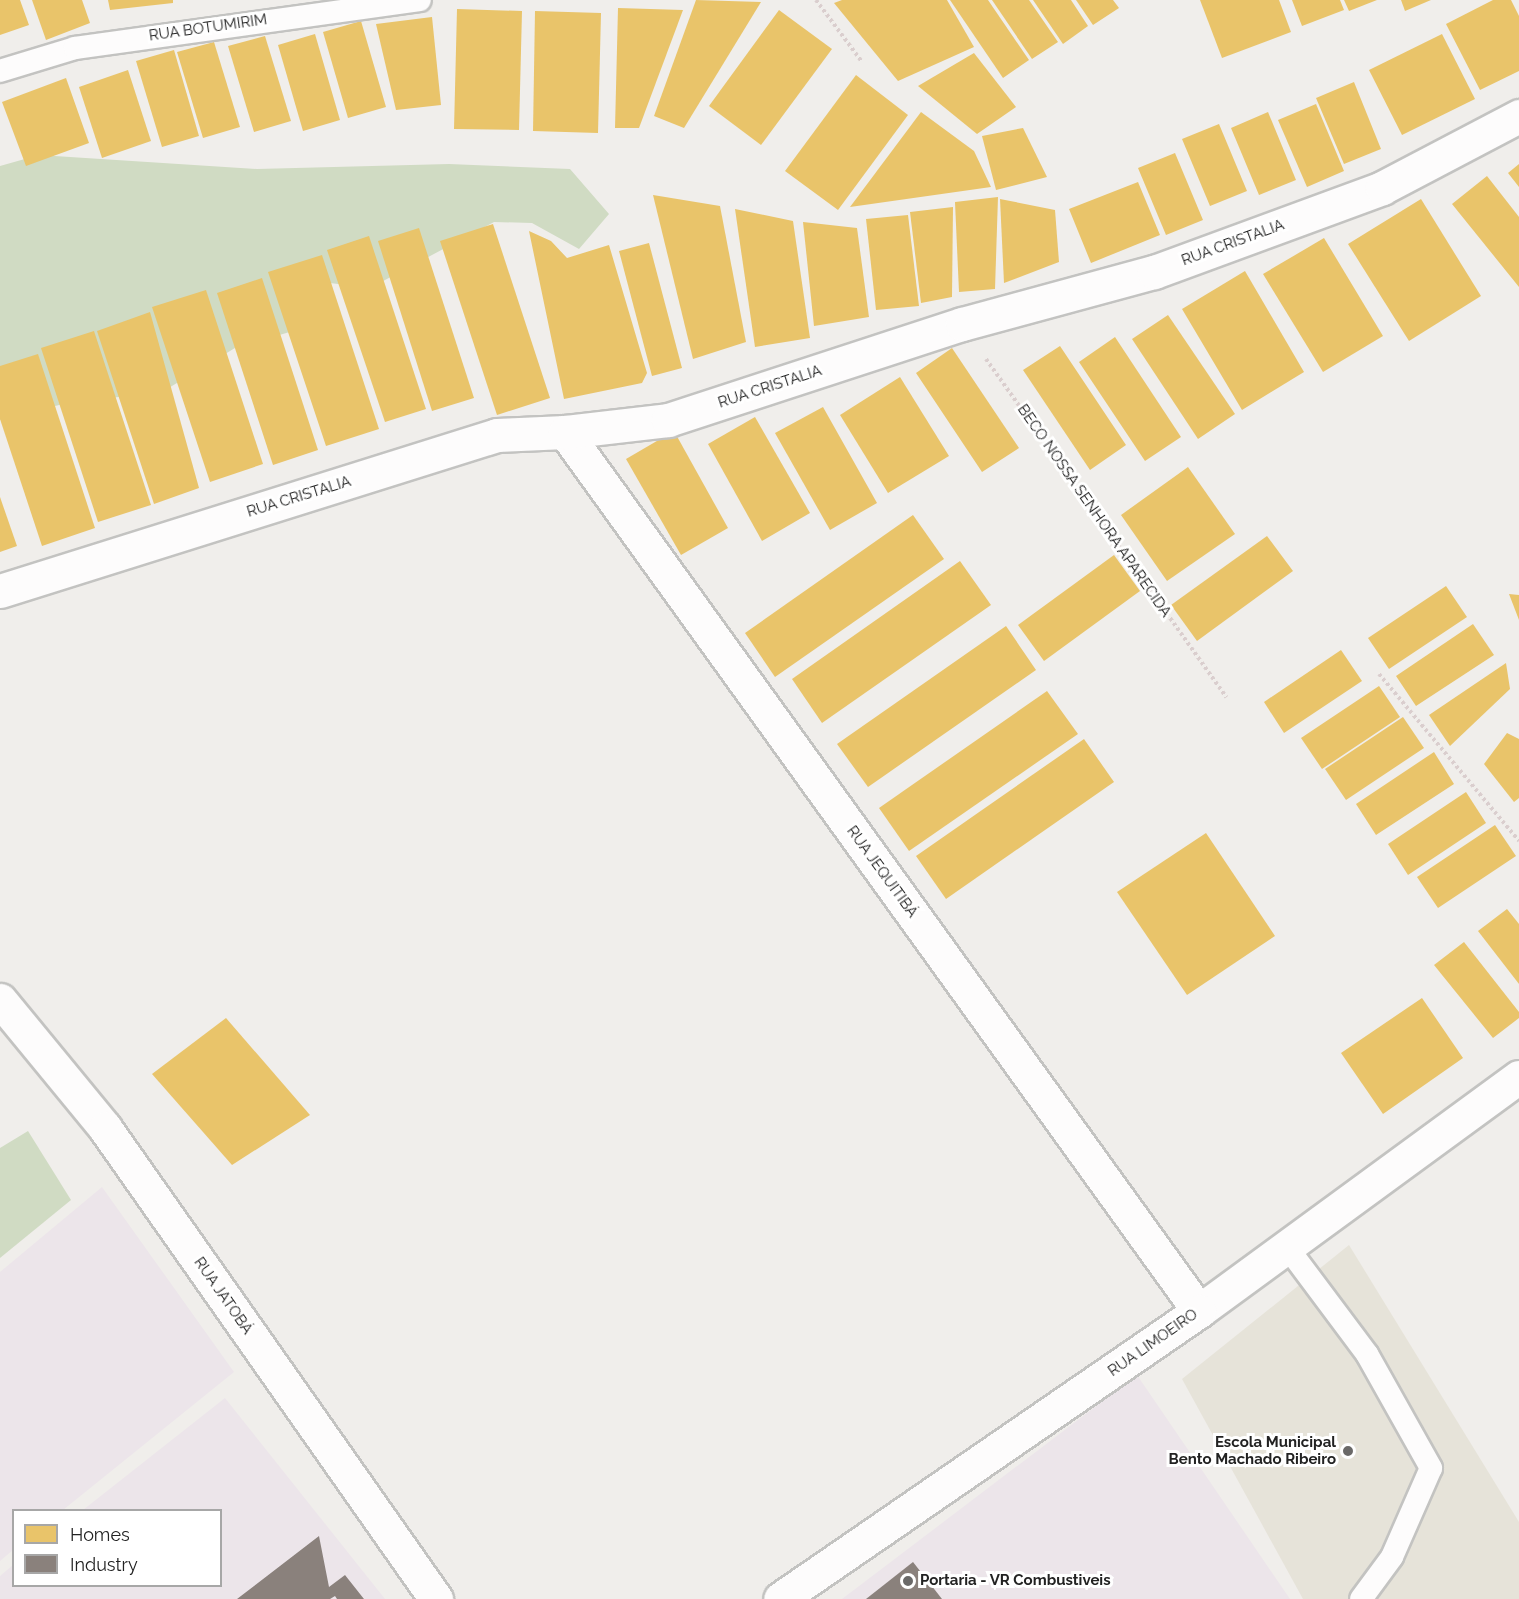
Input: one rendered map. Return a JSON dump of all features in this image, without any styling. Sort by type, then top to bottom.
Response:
[{"type":"street","name":"RUA CRISTALIA","points":[[0,591],[497,435],[565,432],[668,420],[962,324],[1154,272],[1382,188],[1519,116]]},
{"type":"street","name":"RUA JEQUITIBÁ","points":[[565,432],[1199,1311]]},
{"type":"street","name":"RUA JATOBÁ","points":[[0,1000],[105,1128],[436,1599]]},
{"type":"street","name":"RUA LIMOEIRO","points":[[780,1599],[1199,1311],[1519,1077]]},
{"type":"lane","name":"RUA BOTUMIRIM","points":[[0,71],[75,48],[420,0]]},
{"type":"lane","points":[[1287,1247],[1367,1353],[1431,1468],[1392,1557],[1361,1599]]},
{"type":"path","points":[[816,0],[862,62]]},
{"type":"path","name":"BECO NOSSA SENHORA APARECIDA","points":[[962,324],[1226,697]]},
{"type":"path","points":[[1379,674],[1519,839]]},
{"type":"shaded area","points":[[102,1187],[234,1372],[64,1509],[12,1509],[12,1551],[0,1561],[0,1272]]},
{"type":"shaded area","name":"Escola Municipal Bento Machado Ribeiro","points":[[1349,1245],[1519,1522],[1519,1599],[1303,1599],[1182,1379]]},
{"type":"shaded area","points":[[1137,1375],[1290,1599],[842,1599]]},
{"type":"shaded area","points":[[225,1398],[385,1599],[0,1599],[0,1576],[12,1566],[12,1587],[222,1587],[222,1509],[84,1509]]},
{"type":"green space","points":[[39,155],[257,169],[449,164],[570,169],[609,214],[579,249],[532,223],[494,222],[370,288],[330,283],[310,326],[235,348],[162,392],[67,403],[0,420],[0,166]]},
{"type":"green space","points":[[28,1131],[71,1200],[0,1258],[0,1148]]},
{"type":"building: Homes","points":[[0,0],[20,0],[29,25],[0,35]]},
{"type":"building: Homes","points":[[32,0],[82,0],[90,23],[46,40]]},
{"type":"building: Homes","points":[[108,0],[173,0],[173,3],[110,10]]},
{"type":"building: Homes","points":[[696,0],[761,2],[684,128],[654,116]]},
{"type":"building: Homes","points":[[842,0],[947,0],[974,47],[898,81],[834,3]]},
{"type":"building: Homes","points":[[950,0],[988,0],[1029,60],[1003,78]]},
{"type":"building: Homes","points":[[992,0],[1029,0],[1058,42],[1032,59]]},
{"type":"building: Homes","points":[[1033,0],[1071,0],[1088,26],[1063,44]]},
{"type":"building: Homes","points":[[1076,0],[1113,0],[1119,8],[1093,25]]},
{"type":"building: Homes","points":[[1200,0],[1279,0],[1291,32],[1222,58]]},
{"type":"building: Homes","points":[[1292,0],[1340,0],[1344,10],[1302,26]]},
{"type":"building: Homes","points":[[1344,0],[1377,0],[1349,11]]},
{"type":"building: Homes","points":[[1401,0],[1431,0],[1405,11]]},
{"type":"building: Homes","points":[[1493,0],[1511,0],[1519,16],[1519,71],[1480,90],[1446,24]]},
{"type":"building: Homes","points":[[618,8],[683,10],[639,128],[615,128]]},
{"type":"building: Homes","points":[[457,9],[522,11],[519,130],[454,129]]},
{"type":"building: Homes","points":[[779,10],[832,49],[761,145],[709,106]]},
{"type":"building: Homes","points":[[535,11],[601,13],[598,133],[533,131]]},
{"type":"building: Homes","points":[[432,17],[441,105],[396,110],[376,24]]},
{"type":"building: Homes","points":[[361,21],[386,107],[348,118],[323,32]]},
{"type":"building: Homes","points":[[315,34],[340,120],[303,131],[278,45]]},
{"type":"building: Homes","points":[[1442,34],[1475,99],[1402,135],[1369,70]]},
{"type":"building: Homes","points":[[265,36],[291,121],[254,132],[228,46]]},
{"type":"building: Homes","points":[[214,42],[240,127],[203,138],[177,52]]},
{"type":"building: Homes","points":[[174,50],[199,136],[162,147],[136,61]]},
{"type":"building: Homes","points":[[974,53],[1016,107],[977,134],[918,86]]},
{"type":"building: Homes","points":[[128,70],[151,141],[102,158],[79,87]]},
{"type":"building: Homes","points":[[856,75],[908,115],[838,210],[785,171]]},
{"type":"building: Homes","points":[[66,78],[89,143],[26,166],[2,102]]},
{"type":"building: Homes","points":[[1354,82],[1381,149],[1344,164],[1316,98]]},
{"type":"building: Homes","points":[[1316,104],[1344,171],[1307,187],[1278,120]]},
{"type":"building: Homes","points":[[921,112],[974,151],[991,187],[850,207]]},
{"type":"building: Homes","points":[[1268,112],[1296,180],[1259,195],[1231,128]]},
{"type":"building: Homes","points":[[1219,124],[1247,191],[1210,206],[1182,139]]},
{"type":"building: Homes","points":[[1023,128],[1047,177],[996,190],[982,136]]},
{"type":"building: Homes","points":[[1175,153],[1203,220],[1166,235],[1138,168]]},
{"type":"building: Homes","points":[[1519,164],[1519,187],[1508,173]]},
{"type":"building: Homes","points":[[1487,176],[1519,217],[1519,287],[1452,204]]},
{"type":"building: Homes","points":[[1138,182],[1160,235],[1091,263],[1069,209]]},
{"type":"building: Homes","points":[[653,195],[720,206],[746,342],[693,359]]},
{"type":"building: Homes","points":[[998,197],[995,289],[959,292],[955,202]]},
{"type":"building: Homes","points":[[1000,199],[1055,210],[1059,262],[1004,283]]},
{"type":"building: Homes","points":[[1421,199],[1481,296],[1409,341],[1348,244]]},
{"type":"building: Homes","points":[[953,207],[952,297],[921,303],[910,212]]},
{"type":"building: Homes","points":[[735,209],[793,221],[810,338],[755,347]]},
{"type":"building: Homes","points":[[908,215],[919,306],[876,310],[866,219]]},
{"type":"building: Homes","points":[[803,222],[857,228],[869,317],[814,326]]},
{"type":"building: Homes","points":[[493,224],[550,398],[497,415],[440,241]]},
{"type":"building: Homes","points":[[419,228],[474,398],[432,411],[378,241]]},
{"type":"building: Homes","points":[[529,231],[551,241],[567,258],[609,245],[647,373],[642,383],[564,399]]},
{"type":"building: Homes","points":[[369,236],[426,409],[385,422],[327,250]]},
{"type":"building: Homes","points":[[1324,238],[1383,336],[1323,372],[1263,274]]},
{"type":"building: Homes","points":[[649,243],[682,368],[652,376],[619,251]]},
{"type":"building: Homes","points":[[322,255],[379,429],[326,446],[268,272]]},
{"type":"building: Homes","points":[[1245,271],[1304,372],[1242,410],[1182,309]]},
{"type":"building: Homes","points":[[262,278],[318,450],[273,465],[217,293]]},
{"type":"building: Homes","points":[[206,290],[263,464],[210,482],[152,307]]},
{"type":"building: Homes","points":[[150,312],[199,488],[154,504],[97,331]]},
{"type":"building: Homes","points":[[1168,315],[1235,414],[1198,439],[1132,339]]},
{"type":"building: Homes","points":[[94,331],[151,505],[98,522],[41,348]]},
{"type":"building: Homes","points":[[1115,337],[1181,437],[1145,461],[1079,362]]},
{"type":"building: Homes","points":[[1060,346],[1126,445],[1090,470],[1023,370]]},
{"type":"building: Homes","points":[[952,348],[1019,448],[982,472],[916,373]]},
{"type":"building: Homes","points":[[38,354],[95,528],[42,546],[0,419],[0,366]]},
{"type":"building: Homes","points":[[900,377],[949,456],[888,493],[840,415]]},
{"type":"building: Homes","points":[[823,407],[877,503],[830,530],[775,433]]},
{"type":"building: Homes","points":[[755,417],[810,513],[762,541],[708,444]]},
{"type":"building: Homes","points":[[674,431],[728,528],[681,555],[626,459]]},
{"type":"building: Homes","points":[[1188,467],[1235,534],[1167,581],[1121,515]]},
{"type":"building: Homes","points":[[0,497],[17,546],[0,552]]},
{"type":"building: Homes","points":[[913,515],[944,559],[775,677],[745,633]]},
{"type":"building: Homes","points":[[1267,536],[1293,571],[1197,641],[1171,605]]},
{"type":"building: Homes","points":[[1114,555],[1140,591],[1044,661],[1018,625]]},
{"type":"building: Homes","points":[[960,561],[991,605],[822,723],[792,679]]},
{"type":"building: Homes","points":[[1446,586],[1467,617],[1389,669],[1368,638]]},
{"type":"building: Homes","points":[[1509,594],[1519,595],[1519,620]]},
{"type":"building: Homes","points":[[1473,624],[1494,655],[1416,706],[1396,676]]},
{"type":"building: Homes","points":[[1006,626],[1036,670],[868,787],[837,744]]},
{"type":"building: Homes","points":[[1341,650],[1362,681],[1284,733],[1264,702]]},
{"type":"building: Homes","points":[[1506,663],[1510,689],[1450,746],[1429,715]]},
{"type":"building: Homes","points":[[1379,686],[1400,717],[1322,769],[1301,738]]},
{"type":"building: Homes","points":[[1047,691],[1078,734],[909,851],[879,808]]},
{"type":"building: Homes","points":[[1403,717],[1424,748],[1346,800],[1325,769]]},
{"type":"building: Homes","points":[[1507,733],[1519,739],[1519,798],[1514,802],[1484,764]]},
{"type":"building: Homes","points":[[1084,739],[1114,782],[946,899],[916,856]]},
{"type":"building: Homes","points":[[1434,752],[1454,784],[1376,835],[1356,804]]},
{"type":"building: Homes","points":[[1466,792],[1486,823],[1408,875],[1388,844]]},
{"type":"building: Homes","points":[[1495,825],[1516,856],[1438,908],[1417,877]]},
{"type":"building: Homes","points":[[1206,833],[1275,936],[1187,995],[1117,892]]},
{"type":"building: Homes","points":[[1507,909],[1519,924],[1519,984],[1478,931]]},
{"type":"building: Homes","points":[[1464,942],[1519,1012],[1519,1018],[1493,1038],[1434,965]]},
{"type":"building: Homes","points":[[1422,998],[1463,1058],[1383,1114],[1341,1053]]},
{"type":"building: Homes","points":[[226,1018],[310,1115],[232,1165],[152,1074]]},
{"type":"building: Industry","points":[[319,1536],[329,1587],[345,1575],[364,1599],[337,1599],[335,1596],[330,1599],[237,1599]]},
{"type":"building: Industry","name":"Portaria - VR Combustiveis","points":[[913,1562],[942,1599],[866,1599]]},
{"type":"place","name":"Escola Municipal Bento Machado Ribeiro","points":[[1348,1451]]},
{"type":"place","name":"Portaria - VR Combustiveis","points":[[908,1581]]}]
